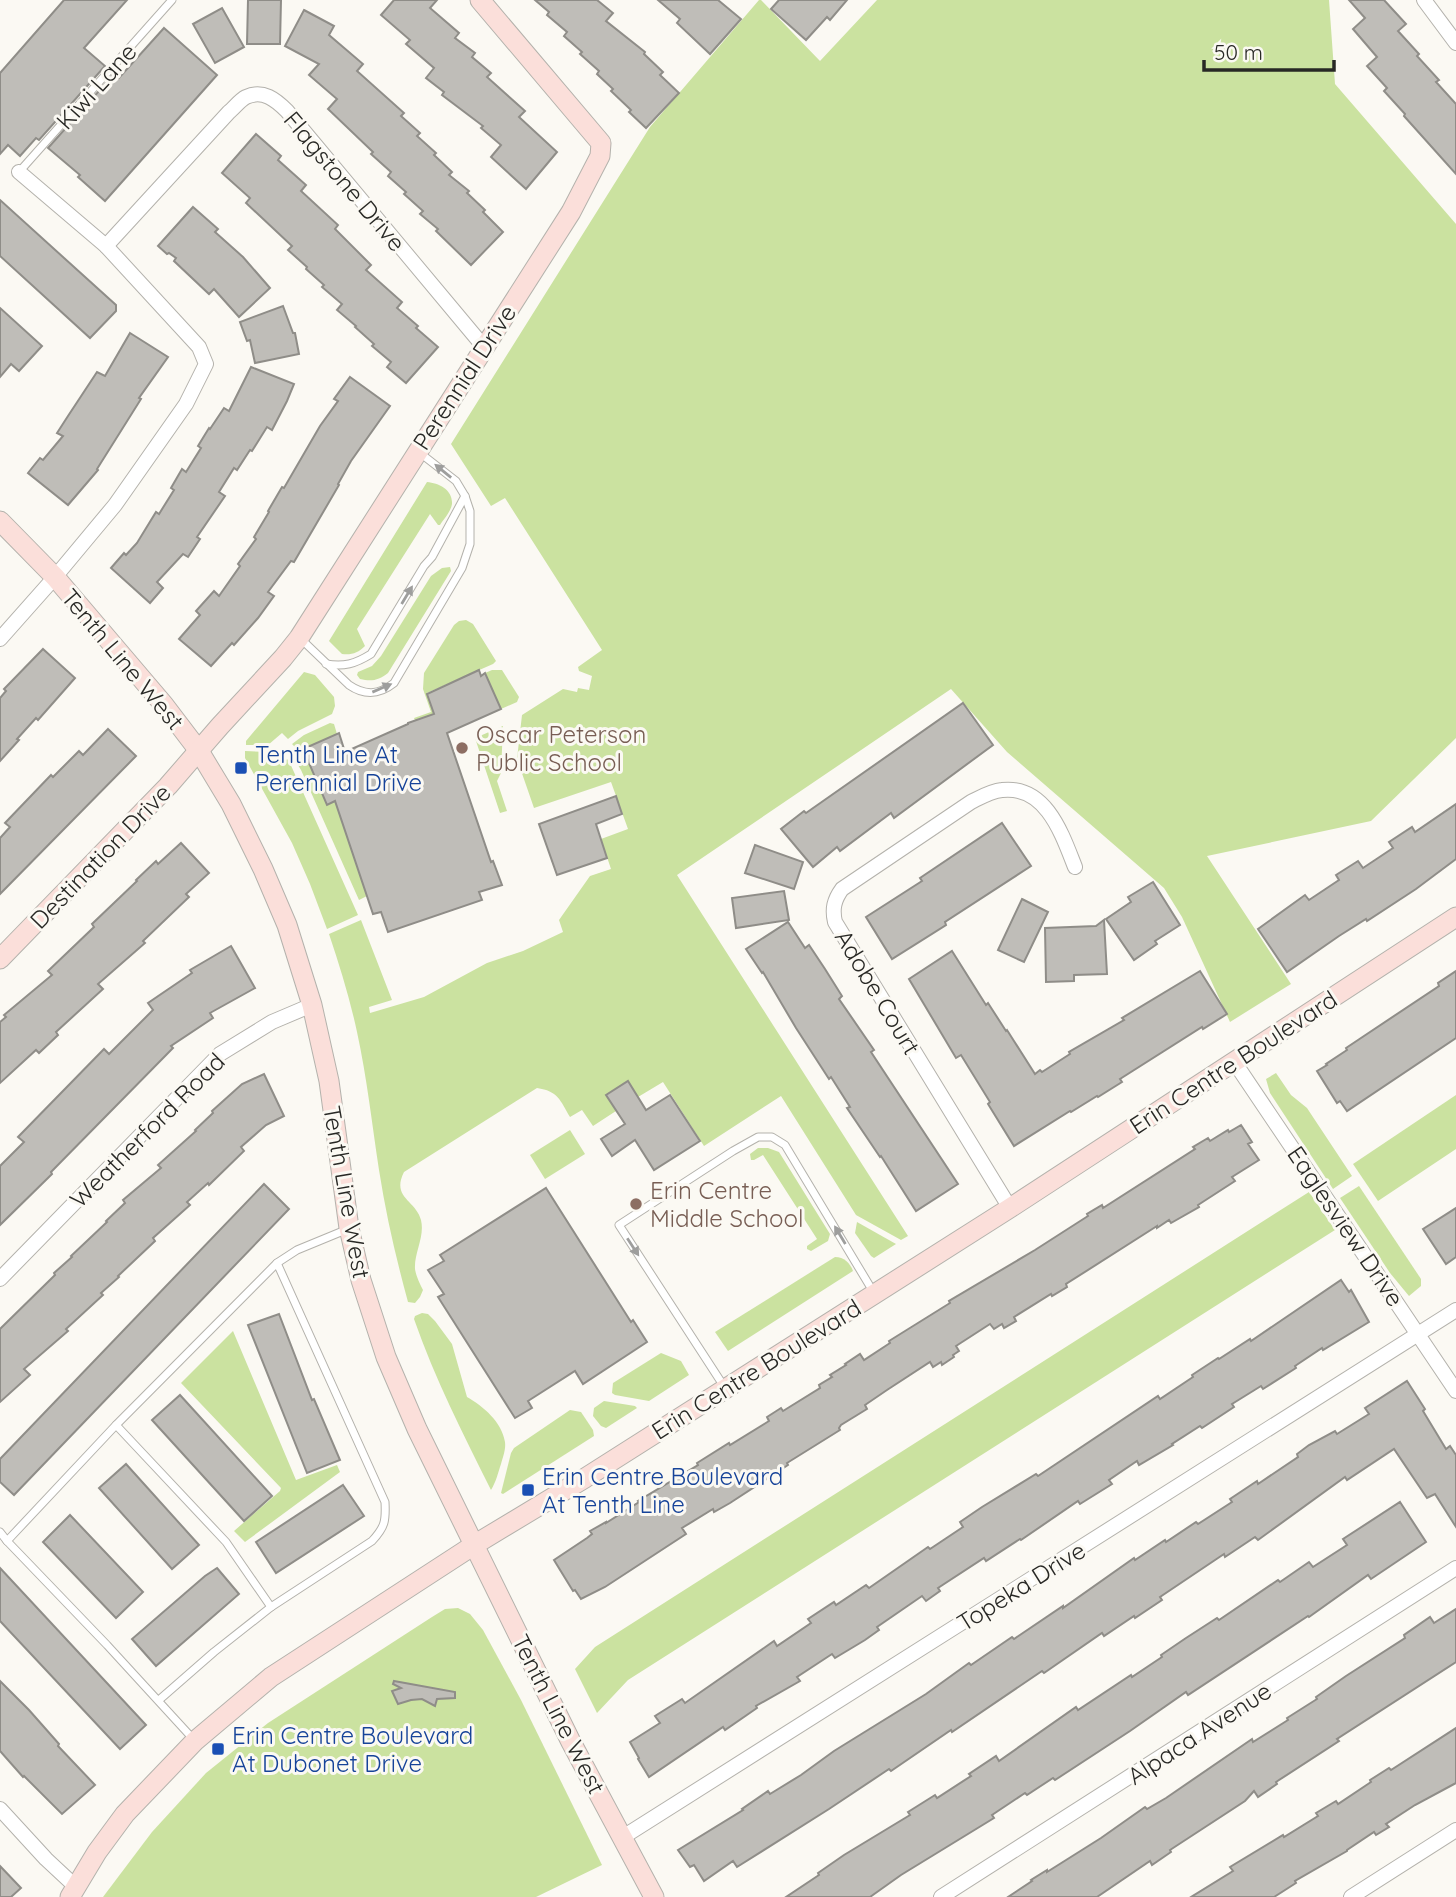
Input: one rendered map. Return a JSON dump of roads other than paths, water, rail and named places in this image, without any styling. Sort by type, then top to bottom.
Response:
[{"type":"street","name":"Perennial Drive","points":[[199,751],[299,638],[571,212],[600,156],[601,143],[480,0]]},
{"type":"street","points":[[1424,0],[1456,43]]},
{"type":"street","name":"Flagstone Drive","points":[[106,246],[229,112],[247,97],[263,94],[275,99],[316,144],[484,347]]},
{"type":"street","points":[[0,639],[116,505],[187,404],[206,364],[199,347],[106,246],[19,172]]},
{"type":"street","name":"Tenth Line West","points":[[0,521],[55,577],[199,751],[231,804],[263,869],[287,925],[312,1004],[329,1081],[349,1228],[361,1280],[386,1357],[417,1429],[571,1742],[654,1897]]},
{"type":"street","name":"Destination Drive","points":[[0,959],[199,751]]},
{"type":"street","name":"Adobe Court","points":[[1010,1208],[835,922],[834,904],[842,890],[874,867],[971,802],[1001,790],[1013,790],[1034,796],[1060,830],[1075,867]]},
{"type":"street","name":"Erin Centre Boulevard","points":[[73,1892],[97,1852],[125,1814],[195,1741],[271,1676],[1010,1208],[1456,916]]},
{"type":"street","name":"Weatherford Road","points":[[0,1279],[220,1054],[272,1023],[312,1004]]},
{"type":"street","name":"Eaglesview Drive","points":[[1235,1063],[1456,1391]]},
{"type":"street","name":"Topeka Drive","points":[[623,1837],[1456,1310]]},
{"type":"street","name":"Alpaca Avenue","points":[[941,1897],[1456,1568]]},
{"type":"street","points":[[0,1809],[73,1892]]},
{"type":"street","points":[[1360,1894],[1456,1830]]},
{"type":"lane","name":"Kiwi Lane","points":[[19,172],[172,0]]},
{"type":"lane","points":[[299,638],[357,691],[377,693],[394,683],[462,568],[470,544],[471,511],[465,496],[456,481],[417,450]]},
{"type":"lane","points":[[326,664],[342,666],[357,663],[370,654],[432,557],[465,496]]},
{"type":"lane","points":[[725,1389],[619,1225],[733,1151],[758,1137],[772,1136],[785,1145],[874,1294]]},
{"type":"lane","points":[[7,1541],[116,1425],[277,1263],[297,1250],[349,1228]]},
{"type":"lane","points":[[159,1700],[271,1607],[372,1541],[383,1529],[386,1518],[385,1502],[277,1263]]},
{"type":"lane","points":[[116,1425],[226,1542],[271,1607]]},
{"type":"lane","points":[[0,1532],[195,1741]]},
{"type":"place","name":"Oscar Peterson Public School","points":[[462,748]]},
{"type":"place","name":"Tenth Line At Perennial Drive","points":[[241,768]]},
{"type":"place","name":"Erin Centre Middle School","points":[[636,1204]]},
{"type":"place","name":"Erin Centre Boulevard At Tenth Line","points":[[528,1490]]},
{"type":"place","name":"Erin Centre Boulevard At Dubonet Drive","points":[[218,1749]]}]
